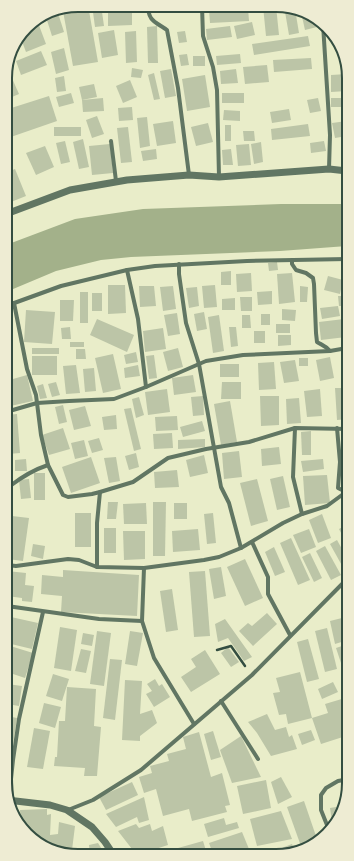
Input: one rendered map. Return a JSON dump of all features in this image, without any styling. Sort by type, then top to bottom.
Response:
[{"type":"street","points":[[150,12],[153,21],[160,24],[167,30],[178,88],[189,175]]},
{"type":"street","points":[[202,12],[203,36],[213,67],[217,90],[219,177]]},
{"type":"street","points":[[325,34],[330,135],[329,169]]},
{"type":"street","points":[[111,141],[116,182]]},
{"type":"street","points":[[12,212],[70,190],[127,180],[189,175],[219,177],[329,169],[342,170]]},
{"type":"street","points":[[342,259],[155,266],[127,270],[61,286],[14,303],[27,369],[36,395],[41,435],[48,465],[63,495],[68,497],[92,494],[132,482],[168,458],[249,442],[295,428],[342,428]]},
{"type":"street","points":[[292,260],[292,264],[296,270],[306,273],[313,278],[317,342],[326,346],[330,351]]},
{"type":"street","points":[[179,264],[186,323],[199,364],[221,487],[229,503],[241,548]]},
{"type":"street","points":[[127,270],[138,319],[146,387]]},
{"type":"street","points":[[12,410],[37,403],[69,400],[114,399],[206,361],[243,355],[330,351],[342,349]]},
{"type":"street","points":[[295,428],[293,477],[302,514]]},
{"type":"street","points":[[337,428],[340,462],[338,488],[342,491]]},
{"type":"street","points":[[12,484],[21,477],[48,465]]},
{"type":"street","points":[[97,567],[97,523],[100,492]]},
{"type":"street","points":[[12,566],[68,559],[79,560],[97,567],[144,568],[219,557],[241,548],[283,523],[302,514],[327,506],[342,497]]},
{"type":"street","points":[[252,542],[268,577],[268,594],[290,635]]},
{"type":"street","points":[[144,568],[142,621],[154,658],[194,724]]},
{"type":"street","points":[[67,810],[93,800],[141,770],[252,675],[342,584]]},
{"type":"street","points":[[12,607],[99,619],[142,621]]},
{"type":"street","points":[[12,770],[19,719],[43,612]]},
{"type":"street","points":[[221,701],[258,759]]},
{"type":"street","points":[[327,825],[320,810],[320,795],[326,788],[342,780]]},
{"type":"street","points":[[14,801],[50,805],[67,810],[92,827],[106,842],[110,849]]},
{"type":"path","points":[[217,650],[231,646],[252,675]]},
{"type":"shaded area","points":[[281,204],[342,204],[342,246],[280,251],[131,257],[101,260],[56,271],[12,289],[12,243],[75,219],[143,209]]},
{"type":"building","points":[[89,12],[98,62],[73,66],[63,14]]},
{"type":"building","points":[[93,12],[102,12],[104,26],[95,27]]},
{"type":"building","points":[[108,12],[132,12],[132,25],[108,26]]},
{"type":"building","points":[[209,12],[248,12],[249,21],[210,23]]},
{"type":"building","points":[[264,12],[277,12],[279,35],[266,36]]},
{"type":"building","points":[[285,13],[296,16],[299,33],[289,35]]},
{"type":"building","points":[[59,15],[64,32],[52,36],[47,20]]},
{"type":"building","points":[[302,18],[318,27],[305,30]]},
{"type":"building","points":[[252,22],[255,35],[237,39],[234,26]]},
{"type":"building","points":[[39,25],[46,44],[26,52],[23,43],[34,28]]},
{"type":"building","points":[[157,26],[158,63],[148,63],[147,27]]},
{"type":"building","points":[[230,26],[232,37],[207,40],[206,29]]},
{"type":"building","points":[[114,30],[118,55],[102,58],[98,33]]},
{"type":"building","points":[[136,31],[137,62],[126,63],[125,32]]},
{"type":"building","points":[[185,31],[187,42],[179,43],[177,32]]},
{"type":"building","points":[[308,36],[310,46],[254,55],[252,44]]},
{"type":"building","points":[[64,48],[69,70],[56,74],[51,52]]},
{"type":"building","points":[[41,51],[47,65],[21,75],[16,61]]},
{"type":"building","points":[[187,54],[189,65],[181,66],[179,55]]},
{"type":"building","points":[[240,54],[241,63],[217,65],[216,56]]},
{"type":"building","points":[[193,56],[205,56],[205,66],[193,66]]},
{"type":"building","points":[[311,58],[312,69],[274,72],[273,60]]},
{"type":"building","points":[[267,65],[269,82],[245,84],[243,67]]},
{"type":"building","points":[[132,68],[143,70],[141,78],[131,77]]},
{"type":"building","points":[[171,69],[176,96],[165,98],[160,71]]},
{"type":"building","points":[[236,69],[238,83],[221,84],[220,71]]},
{"type":"building","points":[[154,73],[160,99],[154,100],[148,75]]},
{"type":"building","points":[[342,74],[342,91],[331,92],[331,75]]},
{"type":"building","points":[[205,75],[210,107],[187,111],[182,79]]},
{"type":"building","points":[[64,76],[66,91],[57,92],[55,78]]},
{"type":"building","points":[[12,78],[19,94],[12,97]]},
{"type":"building","points":[[130,80],[137,97],[123,103],[116,86]]},
{"type":"building","points":[[94,84],[97,97],[82,100],[79,87]]},
{"type":"building","points":[[71,93],[74,103],[59,107],[56,97]]},
{"type":"building","points":[[222,93],[244,93],[244,103],[222,103]]},
{"type":"building","points":[[49,96],[57,121],[12,137],[12,108]]},
{"type":"building","points":[[103,98],[104,111],[83,112],[82,100]]},
{"type":"building","points":[[318,98],[321,111],[310,113],[307,100]]},
{"type":"building","points":[[331,98],[342,98],[342,107],[331,107]]},
{"type":"building","points":[[132,107],[133,120],[119,121],[118,108]]},
{"type":"building","points":[[289,109],[291,120],[272,123],[270,112]]},
{"type":"building","points":[[224,110],[240,111],[240,121],[223,120]]},
{"type":"building","points":[[97,116],[104,134],[92,138],[86,120]]},
{"type":"building","points":[[147,117],[150,146],[140,148],[137,118]]},
{"type":"building","points":[[173,121],[176,143],[157,146],[153,124]]},
{"type":"building","points":[[342,122],[342,137],[335,138],[332,123]]},
{"type":"building","points":[[208,123],[213,142],[196,146],[191,127]]},
{"type":"building","points":[[308,124],[310,136],[272,140],[271,129]]},
{"type":"building","points":[[225,125],[231,125],[231,141],[225,141]]},
{"type":"building","points":[[54,127],[81,127],[81,136],[54,136]]},
{"type":"building","points":[[128,127],[132,162],[121,163],[117,128]]},
{"type":"building","points":[[243,131],[254,131],[255,141],[244,141]]},
{"type":"building","points":[[83,139],[89,167],[79,169],[73,142]]},
{"type":"building","points":[[65,141],[70,162],[61,164],[56,143]]},
{"type":"building","points":[[324,141],[326,151],[311,153],[310,143]]},
{"type":"building","points":[[261,142],[263,162],[254,164],[251,144]]},
{"type":"building","points":[[110,144],[113,173],[92,175],[89,146]]},
{"type":"building","points":[[249,144],[251,165],[238,166],[236,145]]},
{"type":"building","points":[[45,146],[54,167],[36,175],[26,153]]},
{"type":"building","points":[[156,149],[157,159],[143,161],[141,151]]},
{"type":"building","points":[[231,149],[233,165],[223,165],[222,150]]},
{"type":"building","points":[[15,169],[26,196],[12,202],[12,170]]},
{"type":"building","points":[[277,262],[278,270],[269,271],[268,263]]},
{"type":"building","points":[[231,271],[231,285],[221,285],[221,272]]},
{"type":"building","points":[[251,273],[252,291],[237,292],[236,274]]},
{"type":"building","points":[[292,273],[295,302],[279,304],[277,274]]},
{"type":"building","points":[[328,276],[342,280],[340,294],[324,290]]},
{"type":"building","points":[[108,285],[125,285],[126,313],[108,314]]},
{"type":"building","points":[[215,285],[217,307],[204,308],[202,286]]},
{"type":"building","points":[[139,286],[154,286],[156,306],[140,307]]},
{"type":"building","points":[[173,286],[176,309],[163,311],[160,287]]},
{"type":"building","points":[[300,286],[308,287],[307,302],[300,302]]},
{"type":"building","points":[[197,287],[199,306],[189,308],[186,288]]},
{"type":"building","points":[[272,291],[272,304],[258,305],[257,292]]},
{"type":"building","points":[[80,292],[88,292],[88,323],[80,323]]},
{"type":"building","points":[[92,293],[102,293],[102,311],[92,311]]},
{"type":"building","points":[[338,296],[342,296],[342,306],[339,306]]},
{"type":"building","points":[[240,297],[252,297],[252,311],[241,311]]},
{"type":"building","points":[[235,298],[235,310],[222,310],[222,299]]},
{"type":"building","points":[[60,300],[74,300],[73,321],[60,321]]},
{"type":"building","points":[[338,306],[340,316],[322,319],[320,308]]},
{"type":"building","points":[[282,309],[296,310],[295,321],[282,320]]},
{"type":"building","points":[[26,310],[55,312],[52,344],[24,342]]},
{"type":"building","points":[[204,312],[207,329],[197,331],[194,314]]},
{"type":"building","points":[[177,313],[180,334],[168,336],[164,315]]},
{"type":"building","points":[[261,314],[270,314],[270,325],[261,325]]},
{"type":"building","points":[[219,315],[224,351],[213,353],[208,317]]},
{"type":"building","points":[[242,315],[250,315],[251,328],[242,328]]},
{"type":"building","points":[[97,319],[134,335],[127,352],[90,335]]},
{"type":"building","points":[[342,319],[342,337],[321,340],[319,322]]},
{"type":"building","points":[[276,324],[290,324],[290,333],[276,333]]},
{"type":"building","points":[[70,327],[71,339],[62,339],[61,328]]},
{"type":"building","points":[[229,327],[236,327],[238,346],[231,347]]},
{"type":"building","points":[[163,328],[166,349],[145,352],[143,331]]},
{"type":"building","points":[[254,331],[265,331],[265,343],[254,343]]},
{"type":"building","points":[[278,335],[291,335],[291,345],[278,346]]},
{"type":"building","points":[[70,342],[84,342],[84,347],[70,347]]},
{"type":"building","points":[[32,348],[59,348],[59,354],[32,354]]},
{"type":"building","points":[[178,348],[183,367],[168,371],[163,352]]},
{"type":"building","points":[[76,349],[85,349],[86,359],[76,359]]},
{"type":"building","points":[[136,352],[138,362],[126,364],[124,355]]},
{"type":"building","points":[[113,354],[121,389],[103,393],[95,358]]},
{"type":"building","points":[[154,355],[157,378],[149,379],[146,356]]},
{"type":"building","points":[[32,356],[57,356],[57,375],[32,375]]},
{"type":"building","points":[[330,357],[334,378],[320,381],[316,360]]},
{"type":"building","points":[[299,358],[308,358],[308,366],[299,366]]},
{"type":"building","points":[[295,360],[299,381],[284,383],[280,362]]},
{"type":"building","points":[[274,362],[276,389],[259,390],[258,363]]},
{"type":"building","points":[[220,364],[239,364],[239,377],[220,377]]},
{"type":"building","points":[[76,365],[80,393],[66,394],[63,366]]},
{"type":"building","points":[[138,365],[140,376],[125,378],[124,368]]},
{"type":"building","points":[[94,368],[96,391],[85,392],[83,369]]},
{"type":"building","points":[[27,375],[33,401],[12,406],[12,379]]},
{"type":"building","points":[[193,375],[196,392],[174,395],[172,378]]},
{"type":"building","points":[[56,382],[60,395],[52,397],[48,384]]},
{"type":"building","points":[[222,382],[241,382],[241,399],[221,399]]},
{"type":"building","points":[[43,384],[47,398],[40,399],[37,386]]},
{"type":"building","points":[[335,388],[342,388],[342,420],[337,420]]},
{"type":"building","points":[[167,389],[170,412],[148,415],[145,392]]},
{"type":"building","points":[[320,389],[322,416],[307,417],[304,391]]},
{"type":"building","points":[[203,396],[204,415],[193,416],[191,397]]},
{"type":"building","points":[[260,396],[279,396],[279,425],[261,426]]},
{"type":"building","points":[[139,397],[144,415],[136,418],[132,399]]},
{"type":"building","points":[[299,398],[301,423],[287,424],[286,399]]},
{"type":"building","points":[[230,401],[237,442],[221,445],[214,404]]},
{"type":"building","points":[[63,405],[67,422],[59,424],[55,407]]},
{"type":"building","points":[[85,406],[91,426],[74,430],[69,410]]},
{"type":"building","points":[[131,408],[141,449],[134,451],[124,409]]},
{"type":"building","points":[[12,414],[17,414],[20,453],[12,454]]},
{"type":"building","points":[[116,415],[117,429],[104,430],[102,417]]},
{"type":"building","points":[[177,416],[178,430],[156,431],[155,417]]},
{"type":"building","points":[[202,421],[205,431],[183,437],[180,427]]},
{"type":"building","points":[[63,428],[70,449],[49,455],[42,435]]},
{"type":"building","points":[[311,431],[311,455],[302,455],[301,432]]},
{"type":"building","points":[[172,433],[173,448],[154,449],[153,434]]},
{"type":"building","points":[[99,438],[103,450],[92,453],[88,441]]},
{"type":"building","points":[[205,439],[205,447],[178,449],[178,440]]},
{"type":"building","points":[[84,440],[88,456],[75,459],[71,443]]},
{"type":"building","points":[[279,447],[281,464],[262,466],[261,449]]},
{"type":"building","points":[[239,451],[242,477],[224,479],[222,453]]},
{"type":"building","points":[[136,453],[139,467],[129,470],[125,456]]},
{"type":"building","points":[[204,455],[208,473],[190,477],[186,460]]},
{"type":"building","points":[[91,457],[100,483],[71,493],[62,467]]},
{"type":"building","points":[[116,457],[120,481],[109,483],[104,458]]},
{"type":"building","points":[[26,459],[27,471],[15,471],[15,460]]},
{"type":"building","points":[[323,459],[324,469],[303,472],[301,461]]},
{"type":"building","points":[[177,470],[179,487],[155,488],[154,472]]},
{"type":"building","points":[[34,473],[45,473],[45,500],[34,500]]},
{"type":"building","points":[[327,475],[330,503],[305,505],[303,476]]},
{"type":"building","points":[[283,476],[290,507],[277,510],[270,479]]},
{"type":"building","points":[[29,479],[31,498],[21,499],[19,480]]},
{"type":"building","points":[[257,479],[268,521],[251,526],[240,483]]},
{"type":"building","points":[[108,502],[118,502],[116,519],[107,519]]},
{"type":"building","points":[[153,502],[166,502],[165,556],[153,556]]},
{"type":"building","points":[[146,503],[147,524],[124,524],[123,504]]},
{"type":"building","points":[[174,503],[187,503],[187,519],[174,519]]},
{"type":"building","points":[[75,513],[91,513],[91,547],[75,547]]},
{"type":"building","points":[[213,513],[216,543],[207,544],[204,514]]},
{"type":"building","points":[[322,514],[331,538],[318,543],[309,520]]},
{"type":"building","points":[[12,516],[29,518],[23,561],[12,560]]},
{"type":"building","points":[[342,527],[342,535],[339,529]]},
{"type":"building","points":[[104,528],[116,528],[116,553],[104,553]]},
{"type":"building","points":[[198,529],[200,550],[173,552],[172,531]]},
{"type":"building","points":[[309,529],[316,547],[301,553],[293,535]]},
{"type":"building","points":[[123,531],[145,531],[145,559],[124,560]]},
{"type":"building","points":[[291,538],[310,580],[298,585],[280,543]]},
{"type":"building","points":[[337,540],[342,549],[342,566],[330,544]]},
{"type":"building","points":[[33,544],[45,546],[43,559],[31,556]]},
{"type":"building","points":[[325,546],[341,575],[331,580],[316,551]]},
{"type":"building","points":[[274,547],[285,572],[275,576],[265,552]]},
{"type":"building","points":[[310,553],[322,578],[314,582],[302,557]]},
{"type":"building","points":[[245,559],[263,598],[245,606],[227,567]]},
{"type":"building","points":[[221,567],[226,596],[214,599],[209,569]]},
{"type":"building","points":[[63,570],[139,575],[137,616],[61,612],[62,596],[41,594],[42,575],[63,577]]},
{"type":"building","points":[[205,571],[210,636],[194,637],[189,572]]},
{"type":"building","points":[[12,572],[26,573],[25,585],[34,586],[32,602],[22,601],[22,598],[12,597]]},
{"type":"building","points":[[172,589],[178,630],[166,632],[160,591]]},
{"type":"building","points":[[267,613],[277,624],[253,646],[239,631],[248,623],[252,626]]},
{"type":"building","points":[[12,617],[38,623],[32,649],[12,644]]},
{"type":"building","points":[[342,618],[342,642],[335,644],[330,621]]},
{"type":"building","points":[[225,619],[252,657],[244,661],[228,638],[218,642],[215,624]]},
{"type":"building","points":[[60,627],[77,630],[71,671],[54,668]]},
{"type":"building","points":[[327,628],[337,669],[325,672],[315,631]]},
{"type":"building","points":[[97,631],[111,633],[104,686],[90,684]]},
{"type":"building","points":[[130,631],[143,633],[137,666],[125,664]]},
{"type":"building","points":[[83,633],[94,635],[92,646],[81,644]]},
{"type":"building","points":[[308,639],[319,679],[307,682],[297,642]]},
{"type":"building","points":[[342,646],[342,663],[341,663],[336,648]]},
{"type":"building","points":[[12,647],[33,653],[25,678],[12,674]]},
{"type":"building","points":[[228,647],[239,662],[231,667],[221,653]]},
{"type":"building","points":[[81,649],[91,651],[86,673],[75,671]]},
{"type":"building","points":[[205,650],[220,674],[191,692],[181,677],[196,667],[191,659]]},
{"type":"building","points":[[110,659],[122,660],[115,720],[103,718]]},
{"type":"building","points":[[300,672],[312,718],[288,724],[286,714],[279,715],[273,693],[280,692],[276,678]]},
{"type":"building","points":[[53,674],[69,679],[62,701],[46,696]]},
{"type":"building","points":[[155,679],[159,686],[162,684],[170,697],[154,707],[146,694],[152,691],[147,684]]},
{"type":"building","points":[[125,680],[142,681],[140,714],[152,710],[157,723],[140,736],[140,741],[122,740]]},
{"type":"building","points":[[333,682],[338,692],[322,699],[318,689]]},
{"type":"building","points":[[12,685],[22,686],[19,706],[12,705]]},
{"type":"building","points":[[67,687],[96,689],[94,726],[101,727],[97,776],[84,776],[85,768],[54,766],[55,757],[57,757],[59,721],[65,721]]},
{"type":"building","points":[[342,699],[342,737],[321,744],[312,718],[328,713],[325,704]]},
{"type":"building","points":[[44,703],[61,707],[55,728],[39,723]]},
{"type":"building","points":[[267,714],[275,730],[286,727],[289,737],[292,735],[297,749],[271,756],[257,733],[248,722]]},
{"type":"building","points":[[12,717],[17,718],[12,751]]},
{"type":"building","points":[[34,728],[50,731],[43,769],[27,767]]},
{"type":"building","points":[[311,730],[315,740],[302,745],[298,734]]},
{"type":"building","points":[[213,731],[221,757],[211,760],[204,734]]},
{"type":"building","points":[[199,732],[211,777],[222,773],[230,805],[225,806],[227,812],[192,821],[189,809],[163,816],[156,789],[144,793],[139,777],[152,773],[150,766],[169,761],[167,754],[186,749],[183,737]]},
{"type":"building","points":[[241,736],[261,777],[232,783],[220,750]]},
{"type":"building","points":[[281,777],[292,797],[278,804],[271,782]]},
{"type":"building","points":[[266,780],[271,808],[243,814],[237,786]]},
{"type":"building","points":[[132,782],[138,795],[106,810],[99,797]]},
{"type":"building","points":[[144,797],[149,820],[139,823],[137,817],[116,827],[106,814]]},
{"type":"building","points":[[304,801],[316,836],[300,844],[287,807]]},
{"type":"building","points":[[337,807],[331,818],[330,808]]},
{"type":"building","points":[[47,809],[47,815],[51,814],[50,835],[58,834],[59,822],[75,826],[72,849],[65,848],[49,842],[34,833],[23,820],[20,810]]},
{"type":"building","points":[[281,811],[292,839],[257,846],[250,819]]},
{"type":"building","points":[[224,818],[226,825],[237,822],[239,828],[208,837],[204,824]]},
{"type":"building","points":[[136,824],[139,828],[150,824],[152,831],[163,826],[168,845],[156,849],[132,849],[118,831]]},
{"type":"building","points":[[242,832],[249,849],[211,849],[209,843]]},
{"type":"building","points":[[203,841],[205,849],[178,849]]},
{"type":"building","points":[[98,843],[102,849],[89,849],[89,845]]},
{"type":"building","points":[[292,844],[293,847],[293,847],[280,849]]}]
